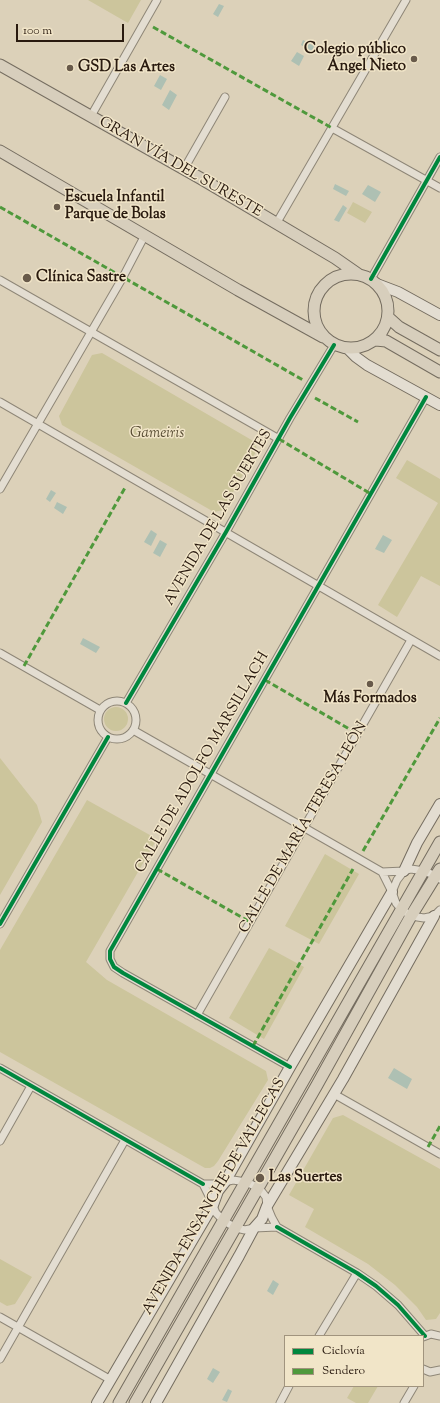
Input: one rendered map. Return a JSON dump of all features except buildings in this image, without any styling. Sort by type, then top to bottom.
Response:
[{"type":"main road","name":"GRAN VÍA DEL SURESTE","points":[[0,65],[184,169],[335,258],[358,274]]},
{"type":"main road","points":[[0,151],[238,290],[323,337],[334,345],[348,349],[363,347],[376,340],[384,330],[388,318],[388,303],[382,289],[374,281],[358,274],[345,274],[332,278],[322,287],[316,299],[314,312],[316,325],[323,337]]},
{"type":"main road","points":[[388,318],[400,327],[440,350]]},
{"type":"main road","points":[[376,340],[386,341],[440,372]]},
{"type":"main road","name":"AVENIDA ENSANCHE DE VALLECAS","points":[[119,1403],[440,842]]},
{"type":"main road","points":[[135,1403],[259,1188],[411,916],[439,875]]},
{"type":"street","points":[[91,116],[157,0]]},
{"type":"street","points":[[276,224],[406,0]]},
{"type":"street","points":[[184,169],[225,97]]},
{"type":"street","points":[[332,128],[440,188]]},
{"type":"street","points":[[440,157],[374,281],[398,292],[440,315]]},
{"type":"street","points":[[0,489],[145,235]]},
{"type":"street","points":[[0,280],[279,439]]},
{"type":"street","name":"AVENIDA DE LAS SUERTES","points":[[126,703],[334,345]]},
{"type":"street","points":[[348,349],[367,365],[440,405]]},
{"type":"street","name":"CALLE DE ADOLFO MARSILLACH","points":[[290,1067],[123,973],[114,967],[110,959],[110,951],[426,397]]},
{"type":"street","points":[[0,402],[440,656]]},
{"type":"street","name":"CALLE DE MARÍA TERESA LEÓN","points":[[197,1015],[411,640]]},
{"type":"street","points":[[0,653],[100,710]]},
{"type":"street","points":[[121,701],[126,703],[131,707],[135,714],[136,723],[133,730],[128,736],[120,739],[108,737],[102,732],[98,725],[100,710],[105,704],[110,702],[121,701]]},
{"type":"street","points":[[133,730],[382,872],[404,871],[411,869],[424,870],[439,875]]},
{"type":"street","points":[[0,924],[108,737]]},
{"type":"street","name":"AVENIDA ENSANCHE DE VALLECAS","points":[[97,1403],[213,1205],[218,1191],[225,1182],[392,892],[397,880],[404,871],[440,804]]},
{"type":"street","points":[[382,872],[396,903],[401,909],[411,916],[424,918],[438,913]]},
{"type":"street","points":[[156,1403],[254,1228],[262,1219],[267,1206],[334,1094],[438,913]]},
{"type":"street","points":[[0,1068],[203,1184],[215,1184],[233,1180],[246,1182],[259,1188],[266,1197],[267,1206],[277,1226],[357,1272],[376,1286],[398,1305],[422,1335]]},
{"type":"street","points":[[0,1141],[32,1086]]},
{"type":"street","points":[[334,1094],[440,1154]]},
{"type":"street","points":[[0,1359],[125,1140]]},
{"type":"street","points":[[203,1184],[216,1213],[224,1221],[236,1228],[245,1230],[277,1226]]},
{"type":"street","points":[[319,1335],[357,1272]]},
{"type":"street","points":[[0,1317],[111,1380]]},
{"type":"street","points":[[424,1337],[431,1334],[440,1336]]},
{"type":"street","points":[[424,1370],[430,1372],[440,1370]]},
{"type":"street","points":[[280,1403],[288,1387]]},
{"type":"street","points":[[404,1403],[413,1387]]},
{"type":"green space","points":[[88,0],[141,0],[128,23]]},
{"type":"green space","points":[[353,202],[372,212],[365,223],[347,213]]},
{"type":"green space","name":"Gameiris","points":[[102,353],[255,442],[257,450],[223,510],[214,512],[62,425],[59,416],[92,355]]},
{"type":"green space","points":[[407,460],[440,479],[440,586],[421,576],[397,617],[378,605],[438,503],[396,478]]},
{"type":"green space","points":[[116,707],[124,711],[128,719],[124,727],[116,731],[108,727],[104,719],[108,711]]},
{"type":"green space","points":[[0,758],[37,805],[42,822],[0,895]]},
{"type":"green space","points":[[87,800],[157,839],[86,962],[107,980],[266,1071],[268,1080],[218,1161],[210,1168],[205,1168],[0,1052],[0,950]]},
{"type":"green space","points":[[325,854],[359,874],[319,944],[285,926]]},
{"type":"green space","points":[[269,948],[304,967],[264,1039],[229,1018]]},
{"type":"green space","points":[[343,1115],[440,1169],[440,1313],[436,1319],[426,1320],[417,1307],[395,1285],[368,1264],[305,1227],[314,1209],[289,1195],[333,1118]]},
{"type":"green space","points":[[0,1259],[32,1277],[15,1304],[7,1306],[0,1302]]},
{"type":"green space","points":[[353,1387],[377,1387],[368,1403],[356,1403],[347,1398]]},
{"type":"shaded area","points":[[219,4],[224,6],[218,17],[213,14]]},
{"type":"shaded area","points":[[303,40],[314,46],[312,51],[301,45]]},
{"type":"shaded area","points":[[297,52],[304,56],[299,66],[291,61]]},
{"type":"shaded area","points":[[160,75],[167,79],[161,90],[154,86]]},
{"type":"shaded area","points":[[170,90],[177,95],[169,110],[162,105]]},
{"type":"shaded area","points":[[335,184],[349,191],[346,196],[333,189]]},
{"type":"shaded area","points":[[368,185],[381,192],[375,202],[362,194]]},
{"type":"shaded area","points":[[343,205],[347,208],[339,222],[334,220]]},
{"type":"shaded area","points":[[51,490],[56,493],[50,502],[46,499]]},
{"type":"shaded area","points":[[57,502],[67,507],[63,514],[54,508]]},
{"type":"shaded area","points":[[151,530],[157,534],[151,546],[144,542]]},
{"type":"shaded area","points":[[383,535],[392,540],[384,553],[375,549]]},
{"type":"shaded area","points":[[160,540],[167,544],[160,557],[153,553]]},
{"type":"shaded area","points":[[83,638],[100,647],[96,653],[80,644]]},
{"type":"shaded area","points":[[394,1068],[412,1079],[407,1089],[388,1078]]},
{"type":"shaded area","points":[[273,1280],[279,1284],[273,1295],[267,1291]]},
{"type":"shaded area","points":[[213,1368],[220,1372],[213,1383],[207,1379]]},
{"type":"shaded area","points":[[228,1389],[232,1391],[227,1402],[222,1400]]},
{"type":"marked path","points":[[153,27],[332,128]]},
{"type":"marked path","points":[[0,207],[303,380]]},
{"type":"marked path","points":[[315,398],[358,422]]},
{"type":"marked path","points":[[279,439],[371,494]]},
{"type":"marked path","points":[[24,666],[126,486]]},
{"type":"marked path","points":[[265,680],[358,734]]},
{"type":"marked path","points":[[363,851],[440,718]]},
{"type":"marked path","points":[[157,869],[250,922]]},
{"type":"marked path","points":[[253,1046],[353,869]]},
{"type":"marked path","points":[[428,1147],[440,1126]]},
{"type":"cycle path","points":[[371,279],[440,157]]},
{"type":"cycle path","points":[[126,703],[226,532],[290,418],[334,345]]},
{"type":"cycle path","points":[[290,1067],[123,973],[114,967],[110,959],[110,951],[426,397]]},
{"type":"cycle path","points":[[0,924],[108,737]]},
{"type":"cycle path","points":[[0,1068],[203,1184]]},
{"type":"cycle path","points":[[277,1227],[357,1273],[376,1286],[398,1305],[425,1336]]},
{"type":"place","name":"Colegio público Ángel Nieto","points":[[414,59]]},
{"type":"place","name":"GSD Las Artes","points":[[70,68]]},
{"type":"place","name":"Escuela Infantil Parque de Bolas","points":[[57,207]]},
{"type":"place","name":"Clínica Sastre","points":[[27,278]]},
{"type":"place","name":"Más Formados","points":[[370,684]]},
{"type":"place","name":"Las Suertes","points":[[260,1178]]}]
